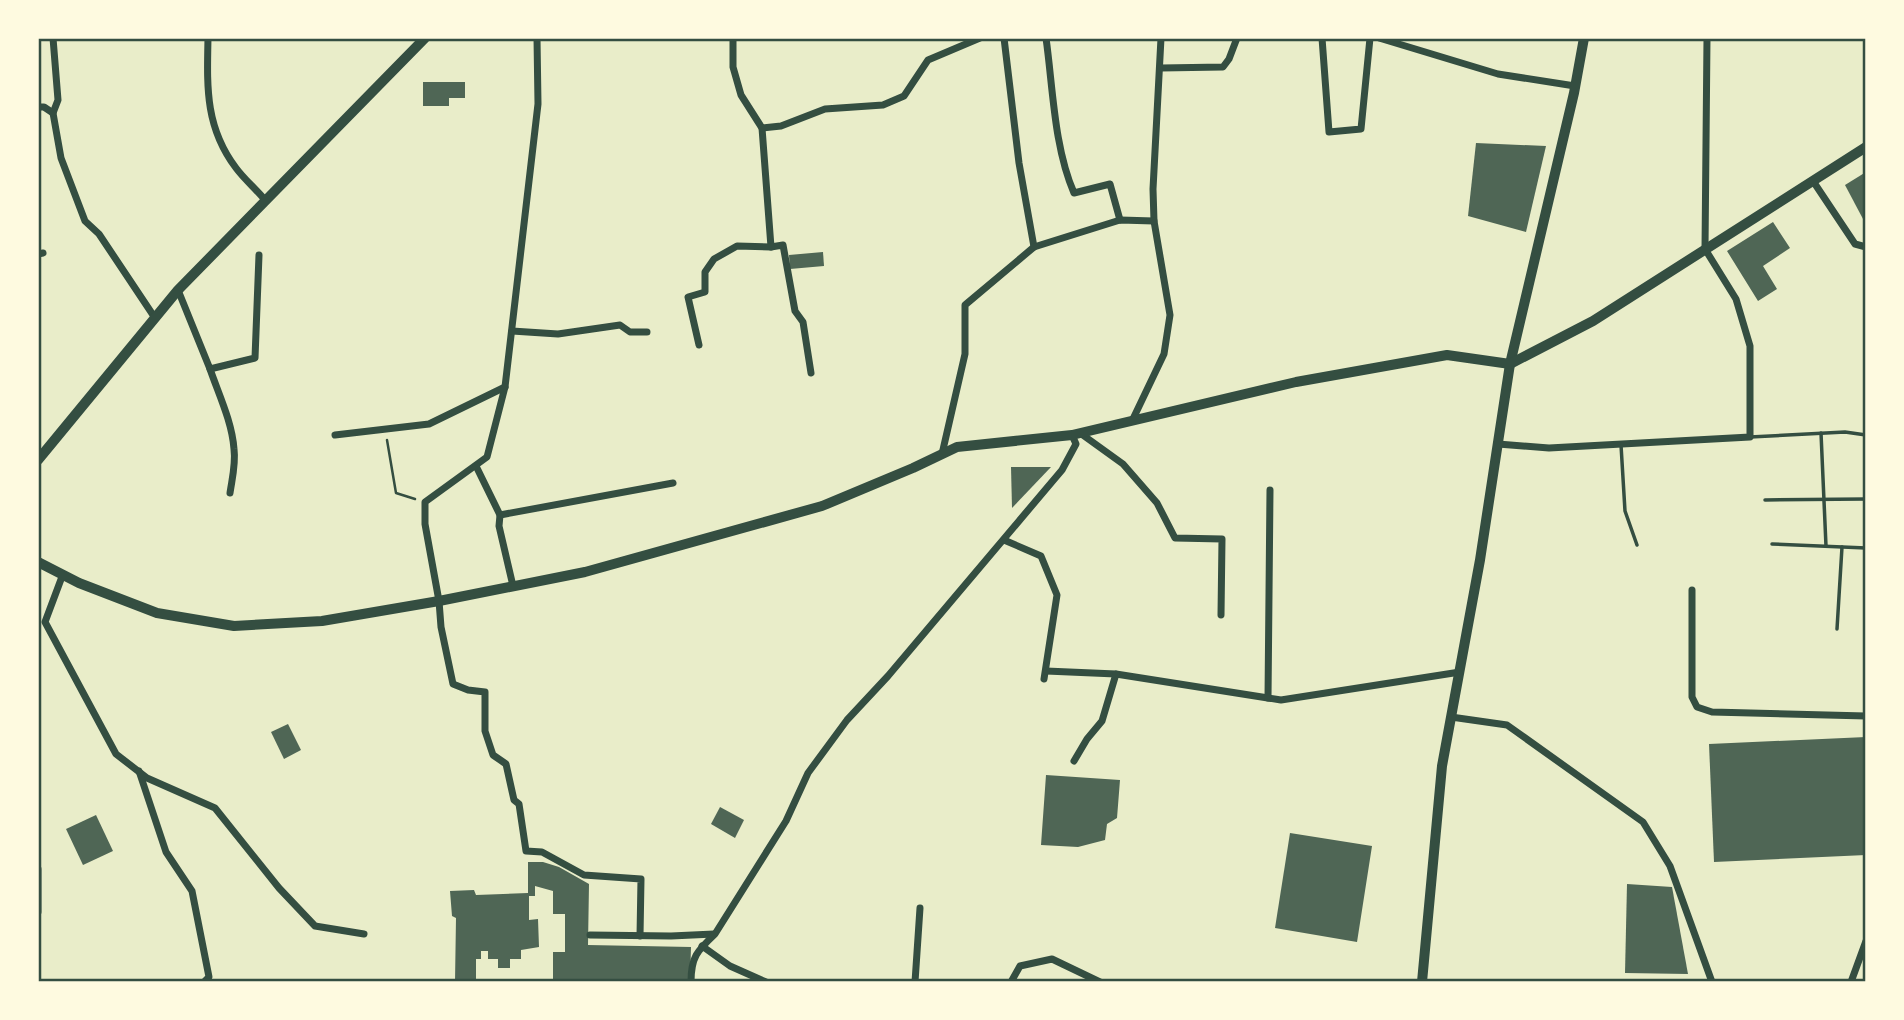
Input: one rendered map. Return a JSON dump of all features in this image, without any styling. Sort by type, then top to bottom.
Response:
[{"type":"main road","points":[[38,562],[63,575],[157,613],[234,626],[323,621],[585,572],[822,506],[957,447],[1076,434],[1296,382],[1447,355],[1510,364],[1593,321],[1866,147]]},
{"type":"street","points":[[53,38],[58,100],[53,113],[61,158],[85,221],[99,234],[155,318]]},
{"type":"street","points":[[208,38],[207,88],[211,121],[236,168],[265,200]]},
{"type":"street","points":[[38,460],[178,290],[425,38]]},
{"type":"street","points":[[537,38],[538,104],[505,387],[487,457],[425,502],[425,524],[453,684],[468,690],[485,692],[485,731],[493,755],[506,764],[513,800],[519,804],[526,851],[542,852],[584,875],[641,879],[640,936]]},
{"type":"street","points":[[733,38],[733,67],[741,95],[762,128],[771,247]]},
{"type":"street","points":[[762,128],[781,126],[825,109],[883,105],[904,96],[929,60],[980,38]]},
{"type":"street","points":[[1004,38],[1019,163],[1034,247]]},
{"type":"street","points":[[1046,38],[1060,144],[1074,193],[1110,184],[1120,220]]},
{"type":"street","points":[[1132,421],[1164,354],[1170,315],[1154,221],[1153,189],[1161,38]]},
{"type":"street","points":[[1160,68],[1223,67],[1237,38]]},
{"type":"street","points":[[1322,38],[1322,70],[1329,132],[1361,130],[1370,38]]},
{"type":"street","points":[[1379,38],[1498,74],[1575,86]]},
{"type":"street","points":[[1422,982],[1442,766],[1499,444],[1510,364],[1584,38]]},
{"type":"street","points":[[1499,444],[1549,448],[1750,437],[1750,346],[1736,299],[1705,249],[1707,38]]},
{"type":"street","points":[[38,107],[44,107],[53,113]]},
{"type":"street","points":[[1812,181],[1855,244],[1866,247]]},
{"type":"street","points":[[942,454],[965,354],[965,305],[1034,247],[1120,220],[1154,221]]},
{"type":"street","points":[[699,345],[688,296],[705,292],[705,272],[714,259],[737,246],[783,245],[795,311],[803,321],[811,373]]},
{"type":"street","points":[[210,369],[255,358],[259,256]]},
{"type":"street","points":[[178,290],[226,413],[234,448],[234,473],[230,493]]},
{"type":"street","points":[[512,331],[558,334],[620,325],[630,332],[647,332]]},
{"type":"street","points":[[335,435],[429,424],[505,387]]},
{"type":"street","points":[[691,982],[691,963],[702,946],[715,934],[786,821],[808,773],[847,720],[888,676],[1062,470],[1076,444],[1076,434]]},
{"type":"street","points":[[1076,434],[1122,464],[1157,503],[1175,538],[1222,539],[1221,615]]},
{"type":"street","points":[[476,466],[500,514],[499,526],[513,586]]},
{"type":"street","points":[[500,514],[673,483]]},
{"type":"street","points":[[1268,698],[1270,490]]},
{"type":"street","points":[[1004,540],[1041,556],[1057,595],[1045,675],[1116,674],[1281,701],[1460,672]]},
{"type":"street","points":[[63,575],[45,622],[116,754],[147,778],[215,808],[279,888],[315,926],[364,934]]},
{"type":"street","points":[[1692,590],[1692,697],[1697,707],[1712,712],[1866,716]]},
{"type":"street","points":[[1074,761],[1102,721],[1116,674]]},
{"type":"street","points":[[1451,718],[1507,725],[1643,822],[1670,866],[1712,982]]},
{"type":"street","points":[[138,771],[166,852],[192,891],[209,977],[204,982]]},
{"type":"street","points":[[38,869],[38,912]]},
{"type":"street","points":[[915,982],[920,908]]},
{"type":"street","points":[[590,935],[715,934]]},
{"type":"street","points":[[1851,982],[1866,941]]},
{"type":"street","points":[[702,946],[730,966],[765,982]]},
{"type":"street","points":[[1011,982],[1020,966],[1052,959],[1100,982]]},
{"type":"lane","points":[[1750,437],[1845,432],[1866,435]]},
{"type":"lane","points":[[1821,433],[1826,546]]},
{"type":"lane","points":[[1621,443],[1625,511],[1637,545]]},
{"type":"lane","points":[[1765,500],[1866,499]]},
{"type":"lane","points":[[1772,544],[1866,548]]},
{"type":"lane","points":[[1837,629],[1842,547]]},
{"type":"path","points":[[385,429],[396,493],[425,502]]},
{"type":"building","points":[[423,82],[465,82],[465,98],[449,98],[449,106],[423,106]]},
{"type":"building","points":[[1476,143],[1546,146],[1526,232],[1468,216]]},
{"type":"building","points":[[1866,172],[1866,220],[1845,185]]},
{"type":"building","points":[[1773,222],[1790,248],[1763,266],[1777,289],[1758,301],[1727,251]]},
{"type":"building","points":[[823,252],[824,266],[790,269],[789,255]]},
{"type":"building","points":[[1011,467],[1051,467],[1012,508]]},
{"type":"building","points":[[288,724],[301,750],[284,759],[271,732]]},
{"type":"building","points":[[1866,737],[1866,855],[1714,862],[1709,744]]},
{"type":"building","points":[[1046,775],[1120,780],[1117,818],[1107,824],[1105,840],[1078,847],[1041,845]]},
{"type":"building","points":[[720,807],[744,820],[735,838],[711,824]]},
{"type":"building","points":[[96,815],[113,851],[83,865],[66,829]]},
{"type":"building","points":[[1290,833],[1372,846],[1357,942],[1275,928]]},
{"type":"building","points":[[528,862],[543,862],[559,867],[589,884],[588,945],[691,947],[690,982],[553,982],[553,952],[565,952],[565,914],[553,914],[553,891],[535,886],[535,896],[529,896],[529,920],[538,919],[539,947],[521,950],[521,959],[510,959],[510,968],[498,968],[498,959],[488,959],[488,951],[481,951],[481,959],[476,959],[476,982],[455,982],[456,918],[452,916],[450,891],[474,890],[476,895],[528,893]]},
{"type":"building","points":[[1627,884],[1672,887],[1688,974],[1625,973]]}]
